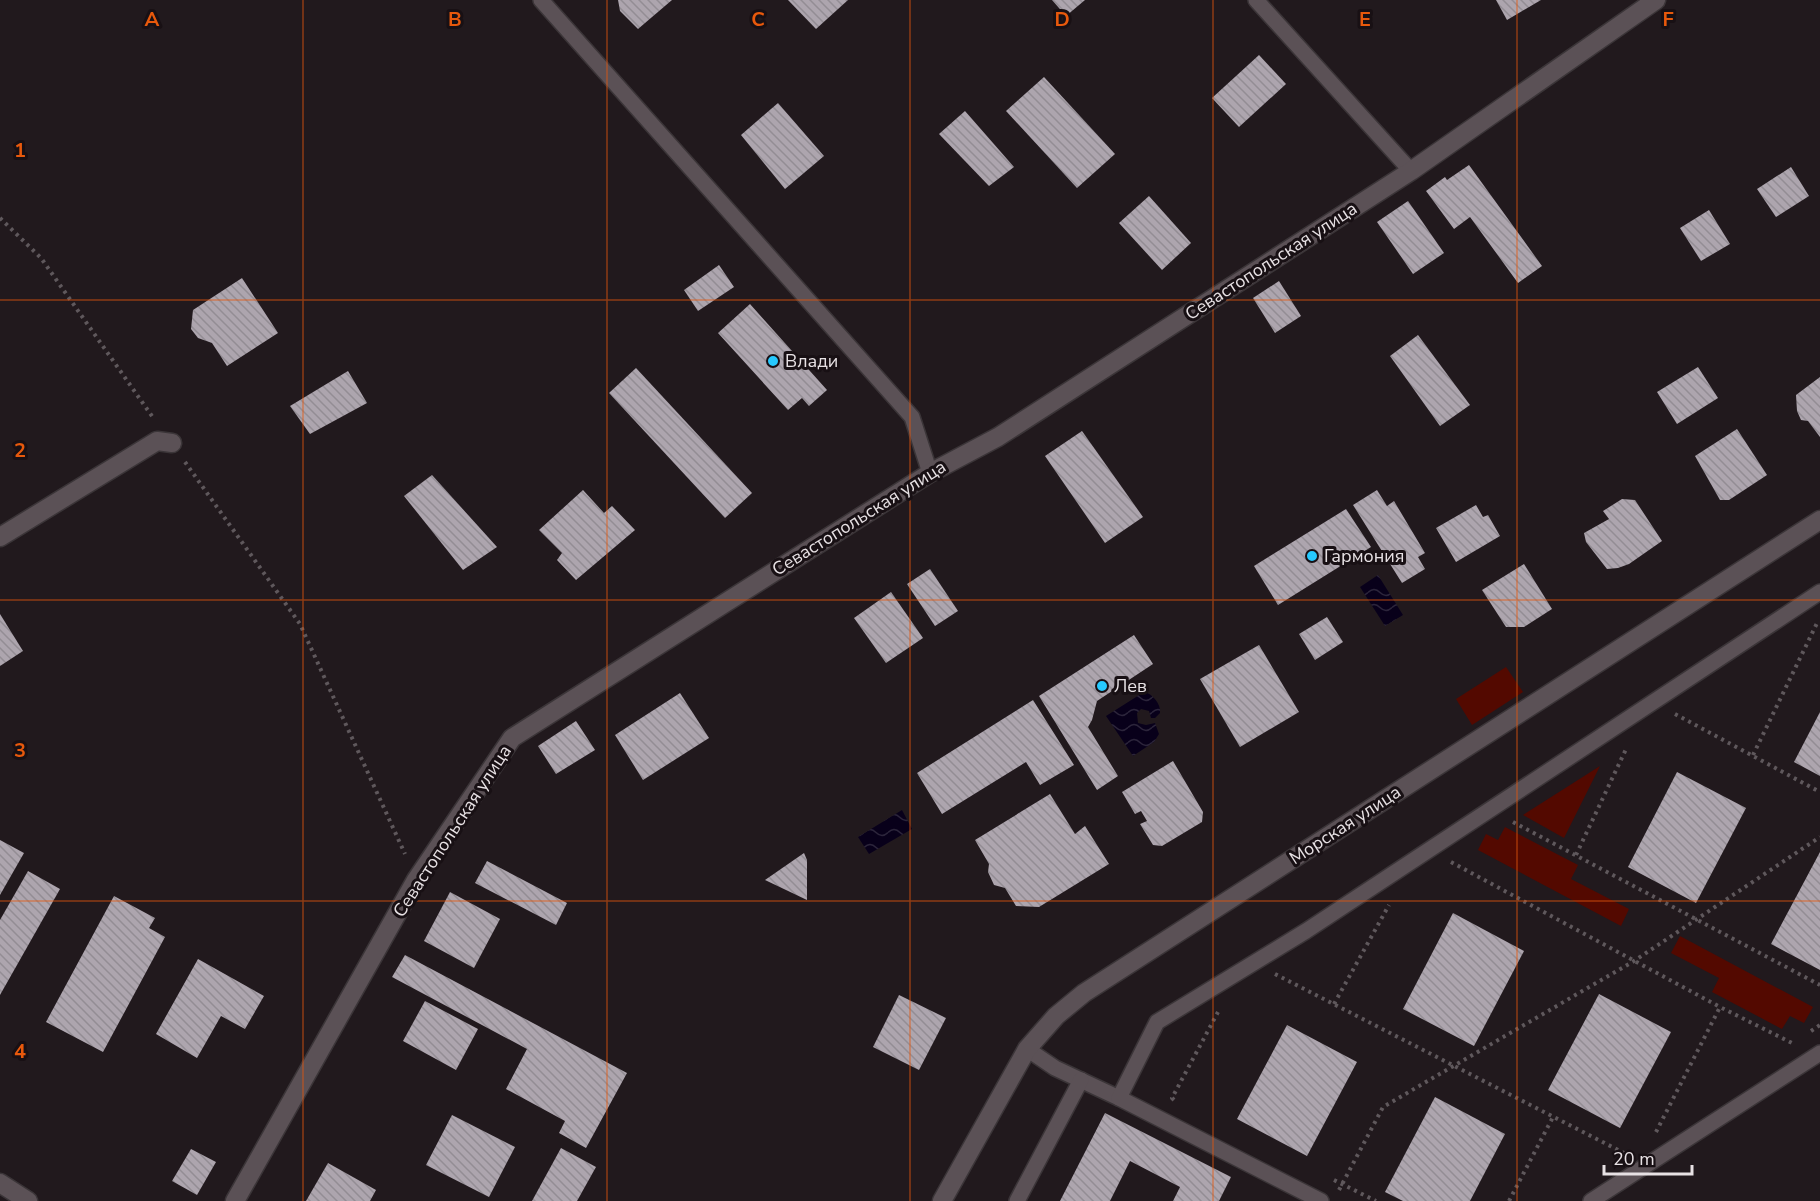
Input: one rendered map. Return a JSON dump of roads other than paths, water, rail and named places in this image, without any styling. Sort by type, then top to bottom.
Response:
[{"type":"street","name":"Севастопольская улица","points":[[235,1201],[416,880],[512,738],[930,472],[998,437],[1412,171],[1656,0]]},
{"type":"street","points":[[0,537],[157,441],[172,443]]},
{"type":"street","name":"Морская улица","points":[[942,1201],[1028,1049],[1056,1016],[1084,993],[1820,520]]},
{"type":"street","points":[[0,1184],[28,1201]]},
{"type":"lane","points":[[541,0],[912,417],[930,472]]},
{"type":"lane","points":[[1256,0],[1412,171]]},
{"type":"lane","points":[[1119,1098],[1156,1022],[1306,931],[1820,592]]},
{"type":"lane","points":[[1028,1049],[1055,1068],[1119,1098],[1298,1196],[1321,1201]]},
{"type":"lane","points":[[1591,1201],[1820,1053]]},
{"type":"lane","points":[[1017,1201],[1081,1080]]},
{"type":"water","points":[[1378,575],[1403,615],[1385,626],[1360,587]]},
{"type":"water","points":[[1144,692],[1156,700],[1160,713],[1155,718],[1151,718],[1149,711],[1141,709],[1137,713],[1138,723],[1146,725],[1155,723],[1159,734],[1154,742],[1133,756],[1106,716]]},
{"type":"water","points":[[902,810],[912,829],[869,854],[858,837]]},
{"type":"place","name":"Влади","points":[[773,361]]},
{"type":"place","name":"Гармония","points":[[1312,556]]},
{"type":"place","name":"Лев","points":[[1102,686]]}]
